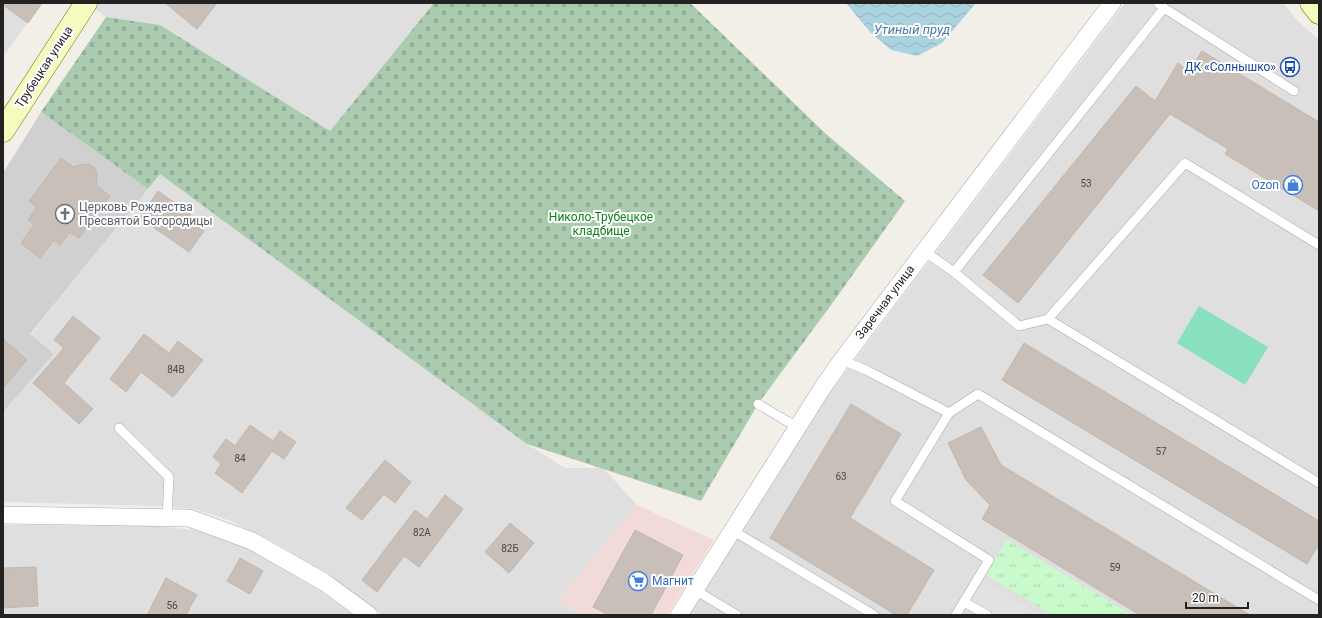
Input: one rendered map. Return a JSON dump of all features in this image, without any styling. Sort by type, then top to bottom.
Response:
[{"type":"main road","points":[[1311,3],[1319,13]]},
{"type":"main road","name":"Трубецкая улица","points":[[3,131],[83,4]]},
{"type":"street","name":"Заречная улица","points":[[679,615],[797,427],[842,360],[1112,3]]},
{"type":"street","points":[[3,515],[189,518],[252,541],[324,582],[369,615]]},
{"type":"lane","points":[[954,272],[1161,5],[1294,91]]},
{"type":"lane","points":[[924,251],[954,272],[1019,326],[1048,319],[1185,163],[1319,245]]},
{"type":"lane","points":[[1048,319],[1319,483]]},
{"type":"lane","points":[[842,360],[868,371],[949,413]]},
{"type":"lane","points":[[956,615],[989,560],[895,501],[949,413],[978,394],[1319,600]]},
{"type":"lane","points":[[758,404],[797,427]]},
{"type":"lane","points":[[119,428],[170,477],[166,517]]},
{"type":"lane","points":[[732,530],[874,615]]},
{"type":"lane","points":[[695,590],[737,615]]},
{"type":"lane","points":[[964,602],[987,615]]},
{"type":"shaded area","points":[[3,3],[40,5],[3,57]]},
{"type":"shaded area","points":[[97,3],[434,3],[330,131],[160,25],[106,17],[94,8]]},
{"type":"shaded area","points":[[1125,3],[1283,3],[1298,21],[1319,40],[1319,615],[688,615],[831,391]]},
{"type":"shaded area","points":[[41,112],[148,189],[30,334],[54,354],[3,412],[3,173]]},
{"type":"shaded area","points":[[160,174],[527,444],[565,468],[603,468],[637,505],[558,600],[581,615],[383,615],[329,575],[278,545],[231,521],[194,509],[159,506],[3,502],[3,412],[54,354],[30,335]]},
{"type":"shaded area","points":[[637,505],[714,540],[667,615],[581,615],[558,600]]},
{"type":"shaded area","points":[[3,525],[156,526],[195,530],[228,540],[270,560],[320,591],[353,615],[3,615]]},
{"type":"shaded area","points":[[984,581],[1038,615],[995,615],[972,601]]},
{"type":"green space","name":"Николо-Трубецкое кладбище","points":[[434,3],[690,3],[826,134],[905,201],[758,404],[701,501],[527,444],[160,174],[148,189],[41,112],[106,17],[160,25],[330,131]]},
{"type":"green space","points":[[1199,306],[1268,347],[1245,385],[1177,343]]},
{"type":"green space","points":[[1007,540],[1132,615],[1044,615],[1046,611],[986,575]]},
{"type":"water","name":"Утиный пруд","points":[[846,3],[976,3],[942,43],[917,56],[891,50],[870,32]]},
{"type":"building","points":[[3,3],[42,3],[28,23],[3,5]]},
{"type":"building","points":[[165,3],[217,3],[197,29]]},
{"type":"building","points":[[1202,51],[1319,122],[1319,211],[1225,154],[1228,149],[1170,114],[1018,303],[983,275],[1136,86],[1155,101],[1178,63],[1189,72]]},
{"type":"building","name":"Церковь Рождества Пресвятой Богородицы","points":[[61,158],[73,167],[85,164],[95,168],[97,173],[96,185],[110,196],[79,238],[70,232],[60,245],[54,240],[40,258],[21,243],[34,225],[28,220],[37,207],[29,201]]},
{"type":"building","points":[[158,191],[191,214],[187,219],[204,231],[189,252],[140,218]]},
{"type":"building","points":[[73,316],[100,338],[64,383],[93,409],[79,424],[33,383],[64,348],[54,340]]},
{"type":"building","points":[[144,334],[169,353],[178,341],[203,360],[173,397],[141,372],[126,392],[110,379]]},
{"type":"building","points":[[3,339],[27,360],[3,388]]},
{"type":"building","points":[[1024,343],[1319,521],[1319,544],[1307,564],[1002,380]]},
{"type":"building","points":[[851,404],[901,434],[850,518],[934,570],[907,615],[896,615],[770,538]]},
{"type":"building","points":[[250,425],[273,441],[280,431],[296,442],[284,459],[272,451],[242,493],[215,473],[221,464],[213,457],[226,439],[235,446]]},
{"type":"building","points":[[981,427],[1001,465],[1250,615],[1140,615],[982,519],[990,505],[966,480],[948,443]]},
{"type":"building","points":[[385,460],[411,482],[395,503],[384,494],[362,520],[346,508]]},
{"type":"building","points":[[445,495],[463,509],[419,567],[404,556],[377,592],[362,580],[415,510],[427,519]]},
{"type":"building","points":[[510,523],[534,543],[509,573],[485,552]]},
{"type":"building","name":"Магнит","points":[[635,530],[683,555],[651,615],[609,615],[593,607]]},
{"type":"building","points":[[240,558],[263,571],[250,594],[227,581]]},
{"type":"building","points":[[36,567],[38,606],[3,608],[3,568]]},
{"type":"building","points":[[166,578],[197,595],[186,615],[147,615]]},
{"type":"place","name":"ДК «Солнышко»","points":[[1290,67]]},
{"type":"place","name":"Ozon","points":[[1293,185]]},
{"type":"place","name":"Церковь Рождества Пресвятой Богородицы","points":[[65,214]]},
{"type":"place","name":"Магнит","points":[[638,581]]}]
